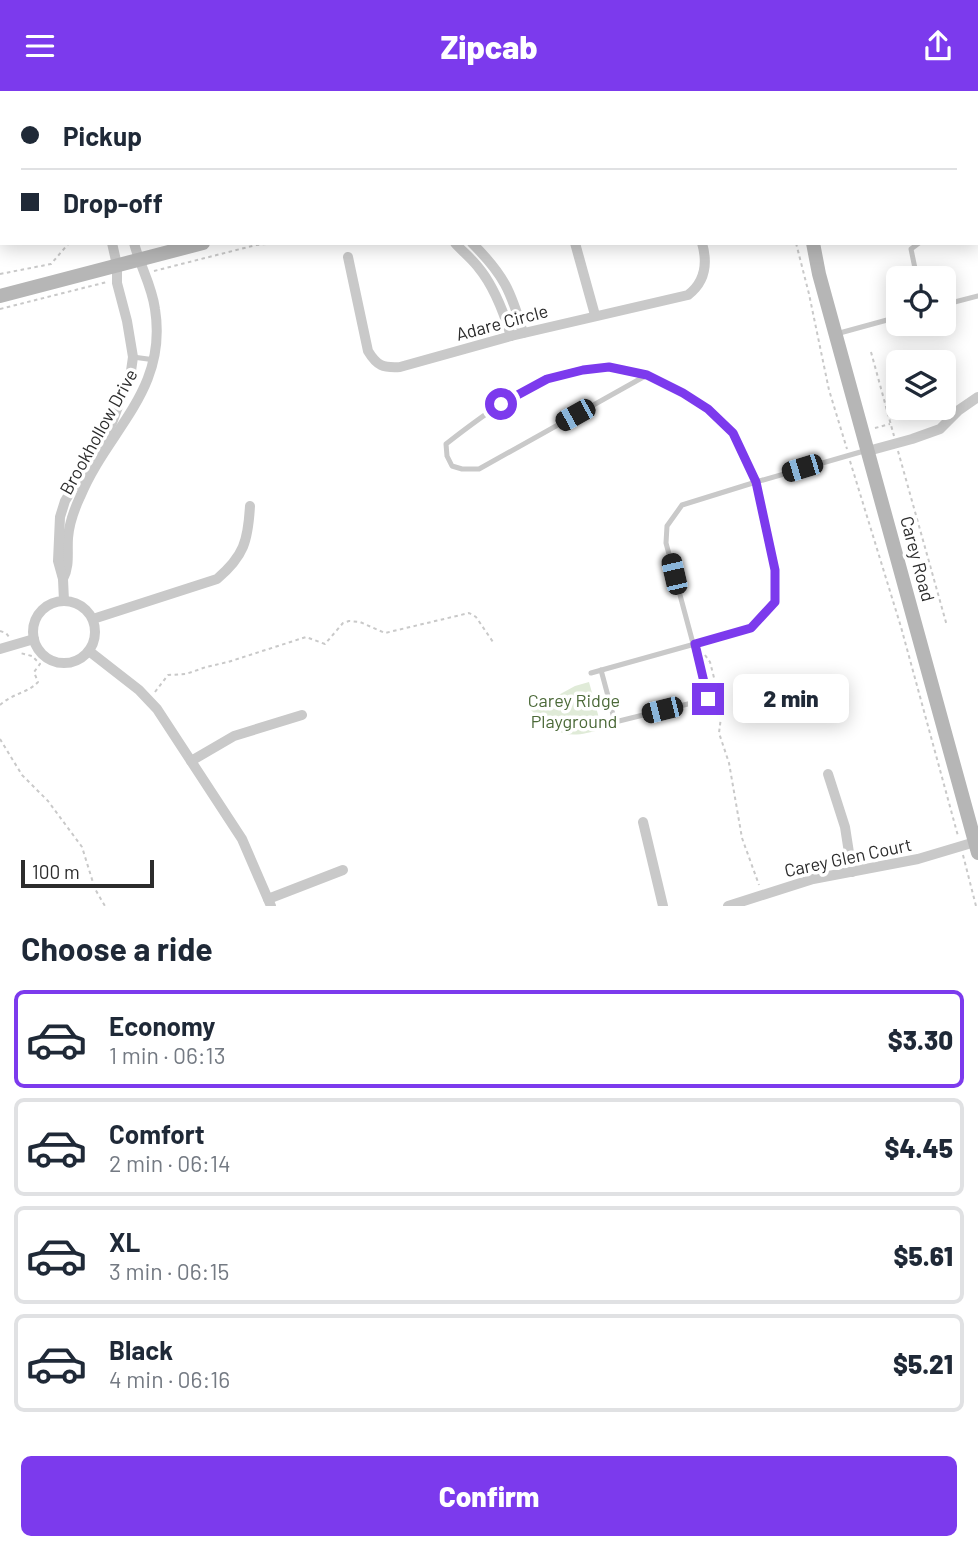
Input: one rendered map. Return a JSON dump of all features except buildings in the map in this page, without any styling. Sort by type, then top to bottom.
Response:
[{"type":"street","name":"Brookhollow Drive","points":[[112,245],[117,265],[117,283],[134,357],[117,424]]},
{"type":"street","name":"Brookhollow Drive","points":[[64,601],[63,579],[58,561],[59,523],[65,501],[82,481],[117,424],[147,385],[155,360],[158,334],[155,306],[134,245]]},
{"type":"street","points":[[0,296],[195,245]]},
{"type":"street","points":[[457,245],[478,267],[486,280],[503,311],[511,336]]},
{"type":"street","points":[[474,245],[492,262],[509,288],[523,333]]},
{"type":"street","points":[[576,245],[595,316]]},
{"type":"street","name":"Adare Circle","points":[[348,257],[368,351],[375,363],[385,368],[400,367],[511,336],[688,295],[699,287],[704,273],[703,245]]},
{"type":"street","name":"Carey Road","points":[[807,245],[819,274]]},
{"type":"street","name":"Carey Road","points":[[813,245],[971,847]]},
{"type":"street","points":[[867,450],[940,429],[959,410],[978,397]]},
{"type":"street","name":"Brookhollow Drive","points":[[63,579],[68,569],[71,525],[82,481]]},
{"type":"street","points":[[93,619],[217,579],[242,553],[249,533],[250,506]]},
{"type":"street","points":[[64,601],[84,608],[93,619],[95,636],[89,651],[75,661],[58,662],[43,654],[34,639],[37,616],[49,605],[64,601]]},
{"type":"street","points":[[0,649],[34,639]]},
{"type":"street","points":[[89,651],[150,701],[242,839],[270,903],[342,870]]},
{"type":"street","points":[[191,761],[234,736],[302,715]]},
{"type":"street","points":[[828,774],[845,827],[852,872]]},
{"type":"street","points":[[643,822],[663,906]]},
{"type":"street","name":"Carey Glen Court","points":[[728,906],[813,879],[971,847]]},
{"type":"lane","points":[[915,266],[911,249],[916,245]]},
{"type":"lane","points":[[956,302],[978,296]]},
{"type":"lane","points":[[836,334],[886,320]]},
{"type":"lane","points":[[134,357],[155,360]]},
{"type":"lane","points":[[591,673],[751,628],[775,602],[775,570],[756,482],[733,433],[708,409],[683,393],[647,375],[609,367],[547,379],[501,404],[446,444],[447,456],[453,466],[479,469],[647,375]]},
{"type":"lane","points":[[601,670],[615,722],[708,699],[666,543],[667,526],[682,505],[867,450]]},
{"type":"lane","points":[[59,523],[71,525]]},
{"type":"path","points":[[0,274],[51,264],[67,245]]},
{"type":"path","points":[[796,245],[829,390],[971,847],[976,906]]},
{"type":"path","points":[[871,352],[947,626]]},
{"type":"path","points":[[155,692],[168,675],[186,674],[306,637],[325,644],[343,623],[349,621],[360,622],[386,633],[469,614],[477,617],[493,642]]},
{"type":"path","points":[[0,631],[8,635],[14,654],[32,656],[40,664],[34,672],[38,680],[36,684],[0,705]]},
{"type":"path","points":[[701,652],[710,662],[722,709],[719,733],[721,744],[729,763],[742,838],[760,888]]},
{"type":"path","points":[[0,739],[22,775],[48,801],[82,847],[95,889],[105,906]]},
{"type":"green space","name":"Carey Ridge Playground","points":[[589,682],[602,729],[580,734],[563,733],[547,725],[531,710],[575,686]]},
{"type":"route","points":[[501,404],[547,379],[609,367],[647,375],[683,393],[708,409],[733,433],[756,482],[775,570],[775,602],[751,628],[695,644],[708,699]]}]
